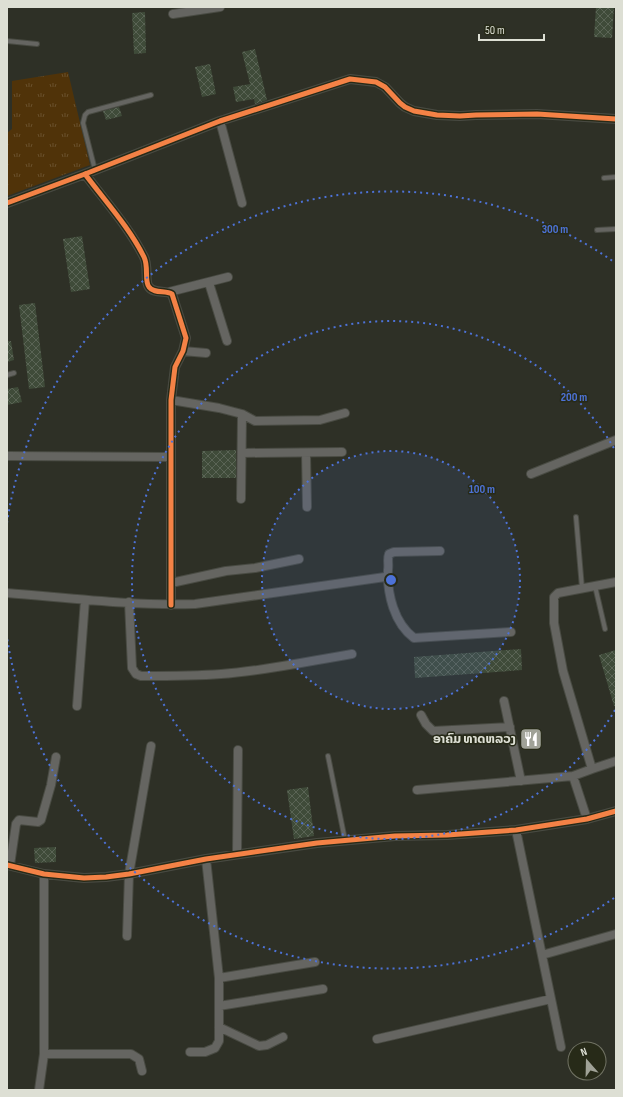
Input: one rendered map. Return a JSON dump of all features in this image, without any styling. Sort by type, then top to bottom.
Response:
[{"type":"street","points":[[173,14],[220,7]]},
{"type":"street","points":[[7,203],[220,121],[350,79],[376,82],[385,87],[405,107],[414,111],[437,115],[460,116],[537,114],[598,117],[616,120]]},
{"type":"street","points":[[220,121],[242,203]]},
{"type":"street","points":[[85,174],[138,246],[146,262],[147,283],[151,290],[169,292],[228,277]]},
{"type":"street","points":[[209,283],[227,341]]},
{"type":"street","points":[[169,292],[172,294],[186,338],[184,351],[176,367],[171,400],[171,605]]},
{"type":"street","points":[[184,351],[206,353]]},
{"type":"street","points":[[171,400],[219,408],[242,414],[255,421],[320,420],[345,413]]},
{"type":"street","points":[[241,499],[242,414]]},
{"type":"street","points":[[531,474],[616,440]]},
{"type":"street","points":[[242,453],[342,452]]},
{"type":"street","points":[[306,453],[307,507]]},
{"type":"street","points":[[7,456],[171,457]]},
{"type":"street","points":[[440,551],[394,552],[389,554],[388,575],[393,608],[407,633],[414,638],[511,632]]},
{"type":"street","points":[[171,583],[226,571],[255,568],[299,559]]},
{"type":"street","points":[[7,592],[85,600],[171,605],[196,604],[385,577],[388,575]]},
{"type":"street","points":[[592,769],[562,671],[554,624],[554,597],[555,595],[616,582]]},
{"type":"street","points":[[77,706],[85,600]]},
{"type":"street","points":[[128,602],[132,668],[136,674],[141,676],[222,674],[352,654]]},
{"type":"street","points":[[504,701],[521,781]]},
{"type":"street","points":[[421,715],[426,724],[433,731],[510,727]]},
{"type":"street","points":[[127,936],[129,874],[151,746]]},
{"type":"street","points":[[237,854],[238,750]]},
{"type":"street","points":[[56,757],[51,785],[40,820],[38,822],[20,820],[16,824],[8,865],[44,874],[84,878],[106,877],[237,854],[346,840],[516,830],[587,819],[616,812]]},
{"type":"street","points":[[417,790],[573,776],[616,762]]},
{"type":"street","points":[[573,776],[587,819]]},
{"type":"street","points":[[516,830],[561,1047]]},
{"type":"street","points":[[190,1052],[205,1052],[216,1048],[219,1041],[219,978],[206,859]]},
{"type":"street","points":[[39,1090],[44,1054],[44,874]]},
{"type":"street","points":[[542,955],[616,934]]},
{"type":"street","points":[[219,978],[315,962]]},
{"type":"street","points":[[219,1006],[323,989]]},
{"type":"street","points":[[377,1039],[551,999]]},
{"type":"street","points":[[219,1027],[259,1046],[267,1045],[283,1037]]},
{"type":"street","points":[[44,1054],[131,1054],[139,1059],[142,1072]]},
{"type":"lane","points":[[7,41],[37,44]]},
{"type":"lane","points":[[95,170],[82,123],[85,115],[88,112],[151,95]]},
{"type":"lane","points":[[604,178],[616,177]]},
{"type":"lane","points":[[597,230],[616,229]]},
{"type":"lane","points":[[7,375],[14,373]]},
{"type":"lane","points":[[576,517],[582,589]]},
{"type":"lane","points":[[595,586],[605,629]]},
{"type":"lane","points":[[328,756],[346,840]]},
{"type":"green space","points":[[68,72],[90,165],[7,196],[7,133],[12,129],[12,81]]},
{"type":"building","points":[[596,7],[614,7],[612,38],[594,37]]},
{"type":"building","points":[[145,12],[146,53],[134,54],[132,13]]},
{"type":"building","points":[[255,49],[267,100],[255,104],[254,99],[236,102],[233,87],[250,84],[242,52]]},
{"type":"building","points":[[210,64],[216,94],[202,97],[195,67]]},
{"type":"building","points":[[119,107],[122,116],[106,120],[103,111]]},
{"type":"building","points":[[82,236],[90,289],[71,292],[63,239]]},
{"type":"building","points":[[35,303],[45,387],[29,389],[19,305]]},
{"type":"building","points":[[7,341],[11,341],[14,360],[7,362]]},
{"type":"building","points":[[18,387],[22,402],[7,405],[7,389]]},
{"type":"building","points":[[236,450],[236,478],[202,478],[202,451]]},
{"type":"building","points":[[521,649],[522,670],[415,678],[414,657]]},
{"type":"building","points":[[616,650],[616,706],[614,706],[599,655]]},
{"type":"building","points":[[308,787],[314,836],[294,839],[287,790]]},
{"type":"building","points":[[56,847],[56,862],[35,863],[34,848]]},
{"type":"cycle path","points":[[7,203],[220,121],[350,79],[376,82],[385,87],[405,107],[414,111],[437,115],[460,116],[537,114],[616,119]]},
{"type":"cycle path","points":[[85,174],[138,246],[144,257],[149,287],[157,291],[172,294],[186,338],[183,351],[175,367],[171,400],[171,605]]},
{"type":"cycle path","points":[[7,865],[44,874],[84,878],[106,877],[206,859],[317,843],[395,836],[447,835],[516,830],[587,819],[616,811]]},
{"type":"place","name":"ອາຄົມ ທາດຫລວງ","points":[[531,739]]}]
